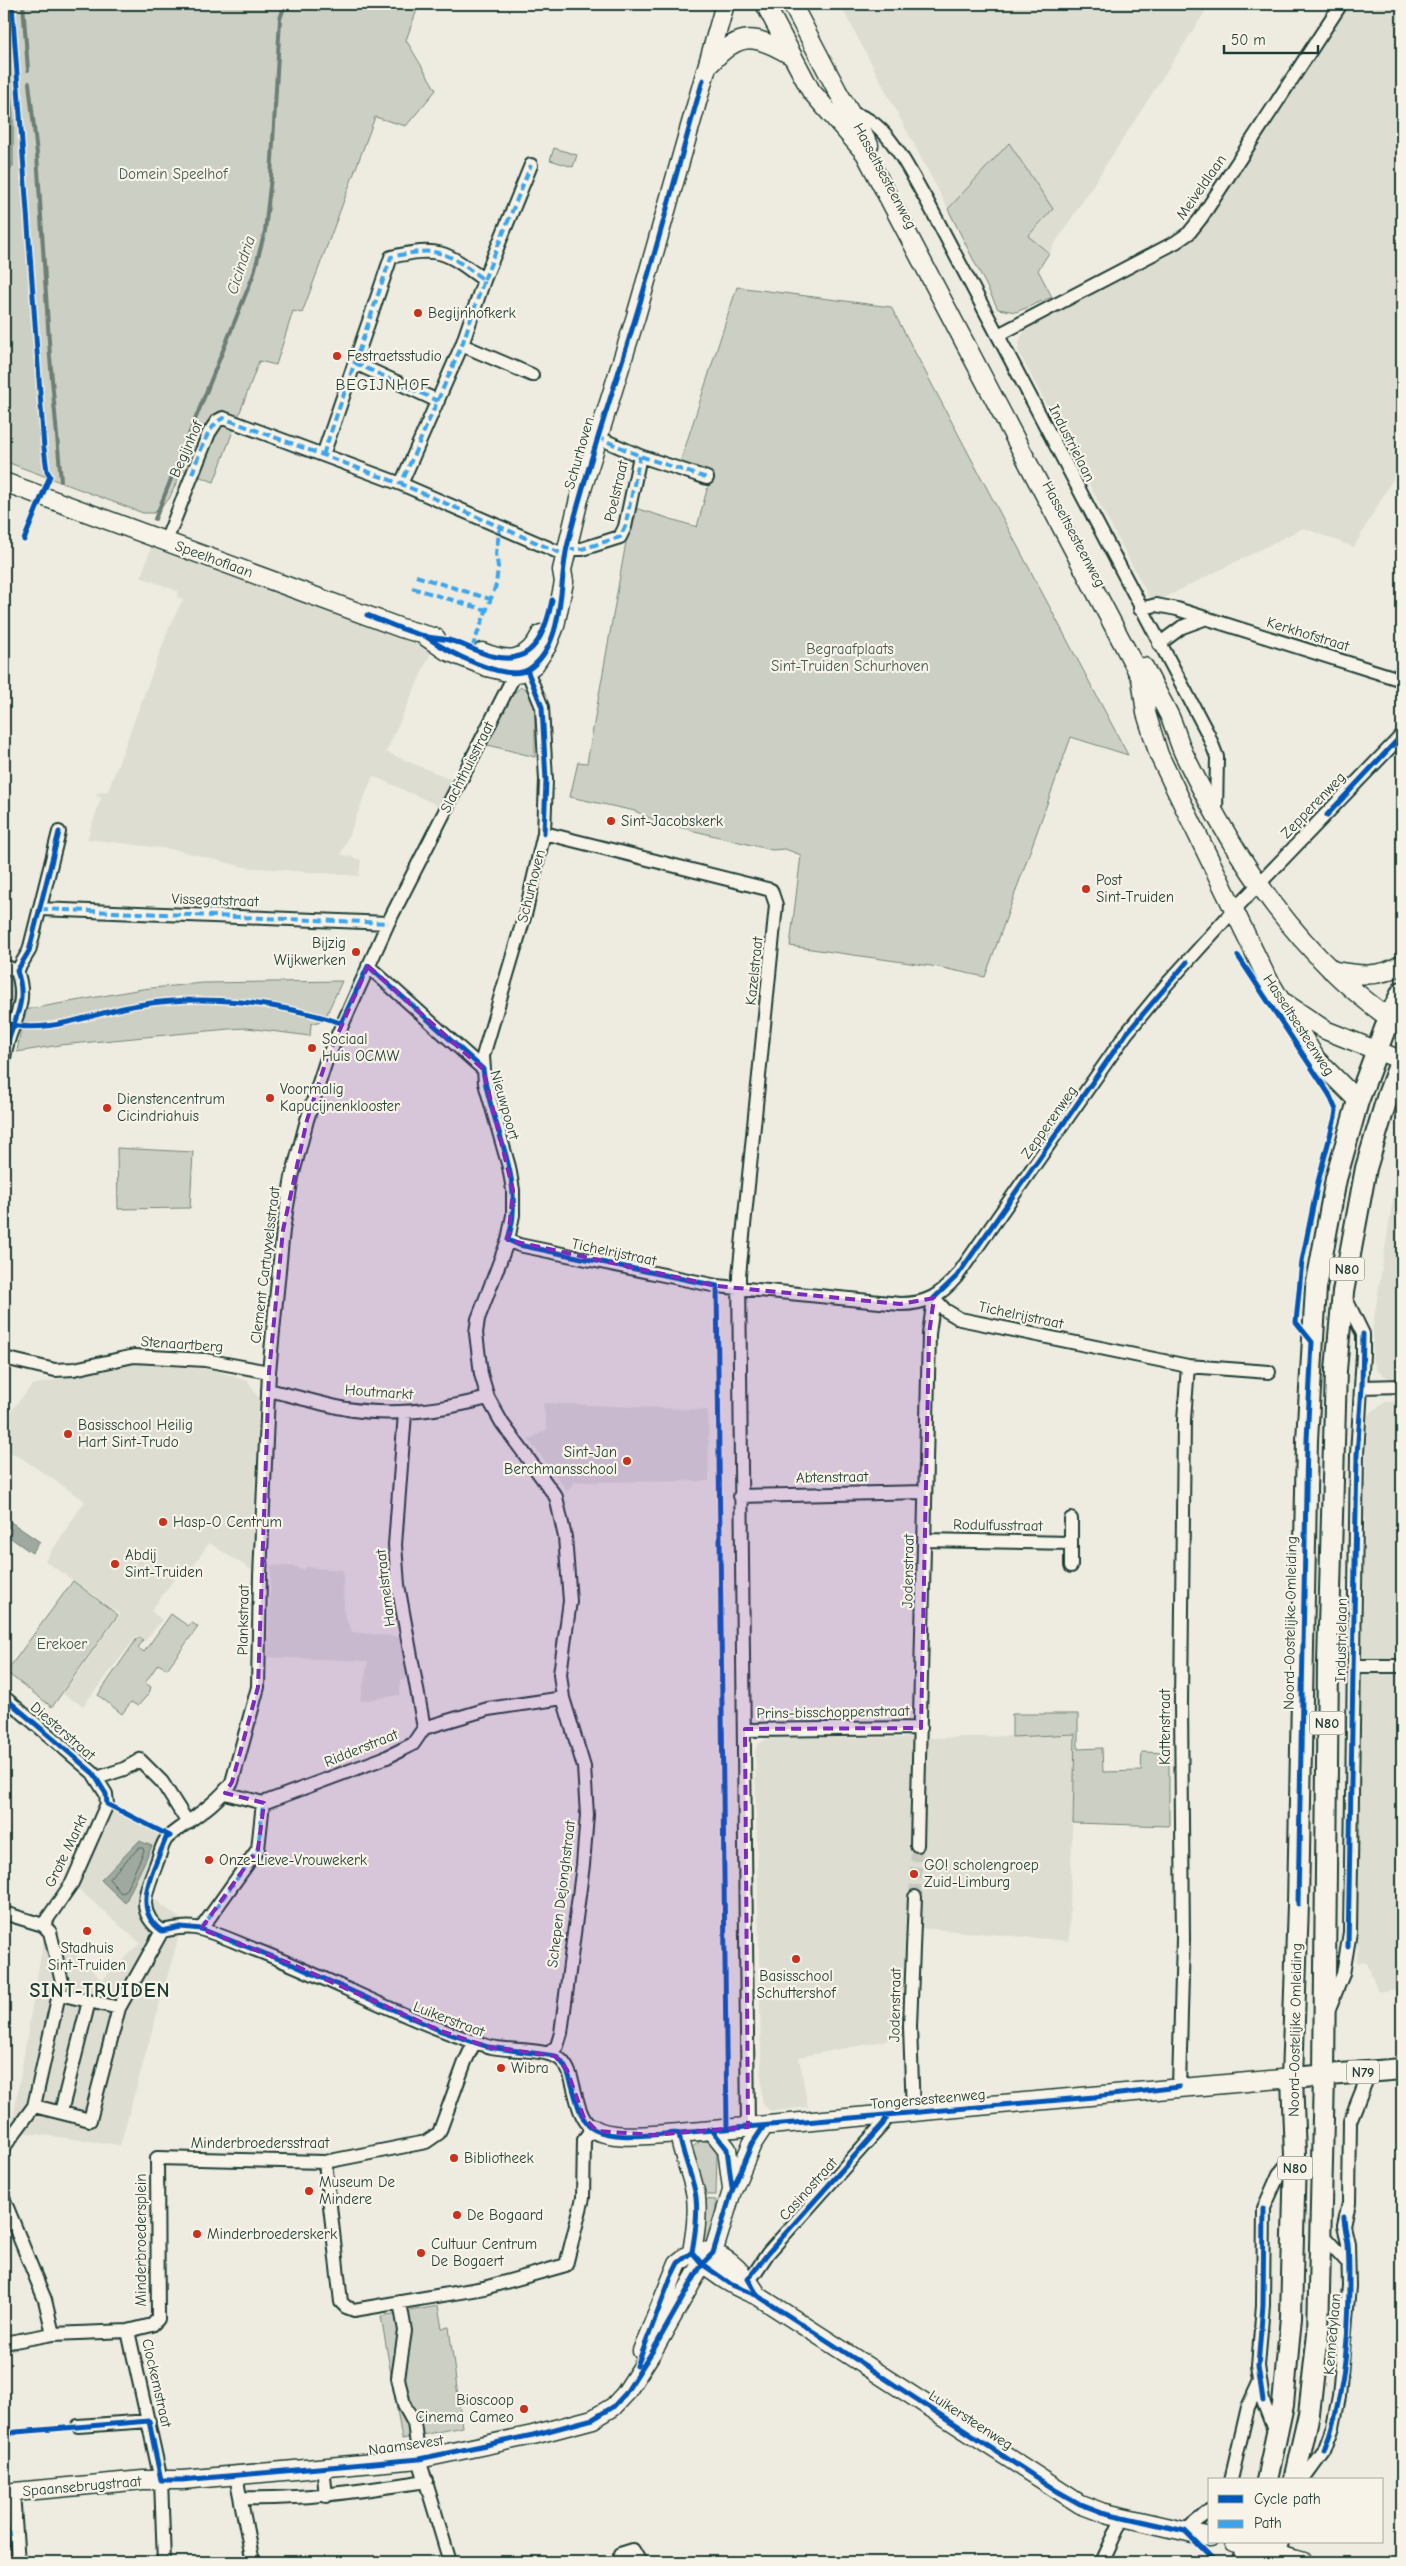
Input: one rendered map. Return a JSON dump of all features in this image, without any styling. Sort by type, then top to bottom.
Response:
[{"type":"main road","name":"Noord-Oostelijke Omleiding","points":[[1267,2478],[1277,2438],[1285,2388],[1292,2317],[1295,2155],[1292,2078],[1298,1894],[1307,1440],[1316,1288],[1330,1209],[1358,1101],[1376,1052],[1396,1022],[1402,992]]},
{"type":"main road","name":"Noord-Oostelijke Omleiding","points":[[1294,2478],[1309,2414],[1318,2334],[1324,2075],[1323,2019],[1332,1442],[1343,1292],[1366,1168],[1402,1060]]},
{"type":"main road","name":"Tongersesteenweg","points":[[1292,2078],[1402,2069]]},
{"type":"street","name":"Schurhoven","points":[[565,558],[597,437],[636,316],[725,4]]},
{"type":"street","name":"Hasseltsesteenweg","points":[[765,4],[808,87],[823,108],[844,127],[865,153],[1141,678],[1146,712],[1159,755],[1219,875],[1233,911],[1265,974],[1293,1024],[1316,1059],[1358,1101]]},
{"type":"street","name":"Hasseltsesteenweg","points":[[792,4],[1165,707],[1185,755],[1216,813],[1259,885],[1285,922],[1331,970],[1396,1022]]},
{"type":"street","name":"Meiveldlaan","points":[[998,335],[1176,242],[1189,233],[1201,218],[1341,4]]},
{"type":"street","points":[[707,67],[729,45],[745,40],[767,42],[793,57]]},
{"type":"street","name":"Industrielaan","points":[[852,114],[872,121],[888,138],[926,201],[998,335],[1140,609],[1208,734],[1217,758],[1216,813]]},
{"type":"street","points":[[402,484],[462,345],[484,280],[531,165]]},
{"type":"street","points":[[323,455],[391,257],[421,250],[440,252],[448,255],[484,280]]},
{"type":"street","points":[[462,345],[532,375]]},
{"type":"street","points":[[355,363],[438,400]]},
{"type":"street","name":"Begijnhof","points":[[166,541],[209,433],[217,421],[223,418],[236,420],[402,484],[565,558]]},
{"type":"street","name":"Poelstraat","points":[[597,437],[640,456],[707,478]]},
{"type":"street","name":"Poelstraat","points":[[565,558],[582,549],[620,537],[625,527],[640,456]]},
{"type":"street","name":"Speelhoflaan","points":[[4,482],[425,636],[451,640],[491,656],[513,659],[521,667]]},
{"type":"street","name":"Slachthuisstraat","points":[[368,966],[388,922],[477,746],[545,627],[556,580],[565,558]]},
{"type":"street","name":"Kerkhofstraat","points":[[1140,609],[1156,605],[1177,609],[1402,680]]},
{"type":"street","points":[[1159,644],[1182,627],[1204,619]]},
{"type":"street","name":"Schurhoven","points":[[483,1069],[483,1056],[526,911],[544,833],[546,780],[542,707],[521,667]]},
{"type":"street","name":"Zepperenweg","points":[[934,1298],[957,1276],[1129,1030],[1233,911],[1402,735]]},
{"type":"street","points":[[17,971],[29,951],[59,832]]},
{"type":"street","name":"Kazelstraat","points":[[544,833],[771,890],[776,905],[774,934],[740,1261],[740,1288]]},
{"type":"street","name":"Vissegatstraat","points":[[40,909],[388,922]]},
{"type":"street","points":[[1331,970],[1373,976],[1402,964]]},
{"type":"street","points":[[4,966],[17,971],[23,987],[21,1005],[4,1058]]},
{"type":"street","name":"Nieuwpoort","points":[[368,966],[483,1069],[513,1190],[514,1215],[508,1240],[481,1309],[476,1333],[481,1374],[488,1398]]},
{"type":"street","name":"Clement Cartuyvelsstraat","points":[[269,1372],[283,1230],[292,1177],[307,1120],[326,1061],[368,966]]},
{"type":"street","name":"Hasseltsesteenweg","points":[[1282,1002],[1313,1024],[1376,1052],[1402,1060]]},
{"type":"street","name":"Tichelrijstraat","points":[[508,1240],[520,1245],[717,1286],[900,1304],[917,1304],[934,1298],[945,1310],[960,1319],[1188,1366],[1268,1372]]},
{"type":"street","points":[[740,1288],[740,1496],[756,2127]]},
{"type":"street","name":"Industrielaan","points":[[1323,2019],[1332,2004],[1343,1974],[1350,1932],[1357,1455],[1362,1387],[1363,1334],[1343,1292]]},
{"type":"street","name":"Jodenstraat","points":[[917,1845],[929,1334],[934,1298]]},
{"type":"street","name":"Stenaartberg","points":[[4,1358],[55,1370],[134,1356],[205,1360],[269,1372]]},
{"type":"street","name":"Kattenstraat","points":[[1179,2087],[1183,1939],[1181,1664],[1184,1420],[1188,1366]]},
{"type":"street","name":"Plankstraat","points":[[162,1931],[153,1924],[146,1913],[144,1896],[166,1838],[225,1793],[232,1782],[258,1686],[260,1576],[269,1372]]},
{"type":"street","points":[[1362,1387],[1402,1386]]},
{"type":"street","name":"Houtmarkt","points":[[268,1390],[348,1409],[406,1413],[446,1408],[488,1398]]},
{"type":"street","name":"Schepen Dejonghstraat","points":[[488,1398],[502,1423],[548,1485],[560,1510],[565,1537],[570,1601],[560,1674],[562,1698],[584,1767],[587,1815],[583,1865],[561,2034],[556,2046],[548,2054]]},
{"type":"street","name":"Hamelstraat","points":[[406,1413],[395,1545],[398,1586],[424,1728]]},
{"type":"street","name":"Abtenstraat","points":[[740,1496],[925,1492]]},
{"type":"street","points":[[1070,1519],[1071,1566]]},
{"type":"street","name":"Rodulfusstraat","points":[[924,1540],[1071,1543]]},
{"type":"street","points":[[1353,1666],[1402,1666]]},
{"type":"street","name":"Diesterstraat","points":[[4,1697],[100,1782]]},
{"type":"street","points":[[424,1728],[488,1709],[562,1698]]},
{"type":"street","name":"Ridderstraat","points":[[264,1803],[359,1768],[413,1744],[424,1728]]},
{"type":"street","name":"Prins-bisschoppenstraat","points":[[745,1730],[921,1728]]},
{"type":"street","points":[[100,1782],[140,1760],[162,1782],[188,1823]]},
{"type":"street","name":"Grote Markt","points":[[43,1925],[72,1883],[107,1804],[100,1782]]},
{"type":"street","points":[[201,1930],[258,1849],[264,1803],[225,1793]]},
{"type":"street","name":"Jodenstraat","points":[[913,2113],[910,2026],[915,1897]]},
{"type":"street","points":[[4,1913],[43,1925],[50,1932],[62,1982],[34,2106],[4,2147]]},
{"type":"street","name":"Luikerstraat","points":[[162,1931],[181,1927],[201,1930],[289,1963],[441,2031],[488,2047],[548,2054]]},
{"type":"street","points":[[34,2106],[90,2120],[119,2008],[162,1931]]},
{"type":"street","points":[[59,1994],[119,2008]]},
{"type":"street","points":[[61,2112],[89,2001]]},
{"type":"street","name":"Minderbroedersstraat","points":[[157,2158],[325,2162],[426,2142],[439,2133],[475,2041]]},
{"type":"street","points":[[548,2054],[555,2056],[564,2065],[581,2112],[592,2128],[604,2133],[616,2134],[678,2133],[682,2153],[696,2197],[696,2226],[702,2256]]},
{"type":"street","name":"Kennedylaan","points":[[1304,2478],[1324,2450],[1333,2427],[1345,2354],[1349,2286],[1348,2242],[1344,2226],[1348,2203],[1350,2121],[1370,2071]]},
{"type":"street","name":"Tongersesteenweg","points":[[678,2133],[1292,2078]]},
{"type":"street","name":"Casinostraat","points":[[740,2278],[768,2253],[883,2124],[888,2115]]},
{"type":"street","name":"Naamsevest","points":[[161,2480],[236,2476],[419,2459],[533,2435],[593,2419],[613,2407],[625,2394],[634,2378],[642,2349],[678,2263],[702,2256],[724,2220],[732,2191],[756,2127]]},
{"type":"street","points":[[325,2162],[341,2302],[346,2307],[354,2310],[484,2288],[566,2265],[583,2198],[584,2140],[592,2128]]},
{"type":"street","points":[[712,2130],[727,2149],[732,2191]]},
{"type":"street","points":[[1277,2438],[1259,2383],[1258,2366],[1263,2305],[1264,2208],[1280,2174],[1295,2155]]},
{"type":"street","name":"Minderbroedersplein","points":[[128,2331],[152,2324],[158,2318],[157,2158]]},
{"type":"street","points":[[4,2200],[45,2300],[53,2334]]},
{"type":"street","points":[[724,2220],[731,2252],[740,2278]]},
{"type":"street","points":[[1320,2232],[1348,2263]]},
{"type":"street","name":"Luikersteenweg","points":[[702,2256],[740,2278],[758,2296],[1057,2491],[1080,2504],[1100,2512],[1208,2537]]},
{"type":"street","points":[[400,2302],[405,2331],[398,2378],[404,2405],[414,2423],[419,2459],[450,2562]]},
{"type":"street","name":"Clockemstraat","points":[[4,2343],[53,2334],[128,2331],[161,2480],[164,2562]]},
{"type":"street","points":[[1232,2478],[1248,2407],[1259,2383]]},
{"type":"street","points":[[78,2426],[149,2421]]},
{"type":"street","points":[[323,2467],[326,2496]]},
{"type":"street","points":[[236,2476],[253,2562]]},
{"type":"street","name":"Spaansebrugstraat","points":[[8,2492],[161,2480]]},
{"type":"street","points":[[241,2498],[277,2499],[326,2496],[427,2481]]},
{"type":"street","points":[[8,2492],[10,2534],[18,2562]]},
{"type":"street","points":[[1185,2531],[1208,2512]]},
{"type":"street","points":[[1102,2562],[1123,2517]]},
{"type":"street","points":[[1244,2548],[1275,2553],[1303,2562]]},
{"type":"street","points":[[620,2562],[620,2554],[633,2550],[640,2562]]},
{"type":"highlighted area","points":[[368,966],[483,1069],[513,1190],[508,1240],[717,1286],[900,1304],[934,1298],[929,1334],[921,1728],[745,1729],[748,2127],[653,2135],[597,2131],[584,2118],[567,2070],[555,2056],[488,2047],[441,2031],[289,1963],[201,1929],[258,1849],[264,1803],[225,1793],[232,1782],[258,1687],[269,1372],[283,1230],[307,1120],[326,1061]]},
{"type":"shaded area","points":[[840,4],[1210,4],[1049,253],[1028,236],[1009,144],[948,209]]},
{"type":"shaded area","points":[[1351,4],[1402,4],[1402,463],[1354,547],[1303,528],[1160,600],[1149,597],[1018,351],[1020,339],[1026,328],[1186,243],[1200,231]]},
{"type":"shaded area","points":[[151,548],[432,650],[386,752],[452,780],[439,806],[373,776],[341,854],[361,860],[359,876],[244,867],[177,850],[87,839],[101,798],[95,794],[108,791],[169,628],[183,599],[177,597],[178,591],[141,577]]},
{"type":"shaded area","points":[[1402,1169],[1402,1381],[1394,1381],[1377,1371],[1372,1359],[1373,1325],[1394,1192]]},
{"type":"shaded area","name":"Hasp-O Centrum","points":[[129,1364],[214,1370],[248,1381],[259,1398],[252,1570],[209,1543],[192,1568],[186,1563],[151,1611],[162,1620],[145,1641],[137,1636],[83,1706],[63,1694],[120,1614],[45,1561],[85,1501],[20,1457],[4,1451],[4,1420],[32,1385]]},
{"type":"shaded area","points":[[1402,1401],[1402,1988],[1378,1992],[1367,1963],[1357,1962],[1366,1464],[1368,1415],[1385,1402]]},
{"type":"shaded area","name":"Sint-Jan Berchmansschool","points":[[543,1403],[708,1410],[709,1481],[575,1482],[567,1491],[529,1440],[547,1429]]},
{"type":"shaded area","name":"Hasp-O Centrum","points":[[271,1565],[298,1567],[298,1569],[305,1569],[306,1567],[343,1570],[344,1613],[352,1632],[401,1637],[411,1679],[400,1680],[400,1695],[360,1701],[368,1661],[267,1657]]},
{"type":"shaded area","name":"GO! scholengroep Zuid-Limburg","points":[[1075,1734],[1069,1941],[921,1928],[921,1925],[909,1925],[904,2037],[799,2057],[808,2107],[771,2111],[762,2104],[755,1752],[757,1745],[769,1738],[931,1738]]},
{"type":"shaded area","points":[[103,1807],[172,1839],[149,1895],[183,1921],[120,2145],[11,2131],[46,1925],[102,1980],[140,1943],[68,1880]]},
{"type":"green space","name":"Domein Speelhof","points":[[4,4],[419,4],[406,40],[436,90],[406,126],[375,117],[302,313],[293,311],[276,365],[259,361],[214,482],[182,470],[169,499],[154,513],[143,513],[4,461]]},
{"type":"green space","points":[[1009,143],[1053,209],[1028,236],[1049,253],[1038,270],[1052,297],[1016,312],[998,309],[948,209]]},
{"type":"green space","points":[[554,148],[577,155],[573,167],[550,160]]},
{"type":"green space","name":"Begraafplaats Sint-Truiden Schurhoven","points":[[737,287],[891,307],[1128,755],[1071,737],[985,977],[938,967],[790,946],[801,855],[785,849],[772,850],[658,822],[635,811],[570,797],[578,762],[587,763],[626,542],[635,508],[697,527],[709,482],[677,472]]},
{"type":"green space","points":[[521,687],[529,690],[535,708],[535,757],[484,744],[510,696]]},
{"type":"green space","points":[[4,974],[10,978],[14,992],[4,1031]]},
{"type":"green space","points":[[342,981],[324,1020],[311,1024],[310,1036],[247,1028],[60,1045],[17,1052],[24,1010],[142,989],[203,983]]},
{"type":"green space","points":[[117,1148],[193,1152],[190,1208],[118,1209]]},
{"type":"green space","name":"Erekoer","points":[[73,1581],[118,1615],[52,1707],[6,1672]]},
{"type":"green space","points":[[171,1614],[188,1626],[191,1622],[198,1627],[167,1669],[158,1664],[145,1683],[151,1687],[149,1693],[138,1706],[131,1702],[122,1714],[98,1695],[138,1637],[143,1640],[138,1648],[144,1652]]},
{"type":"green space","points":[[1012,1714],[1078,1714],[1078,1749],[1102,1748],[1103,1772],[1141,1771],[1142,1752],[1169,1753],[1169,1826],[1073,1823],[1075,1734],[1012,1737]]},
{"type":"green space","points":[[702,2140],[711,2143],[717,2149],[716,2195],[700,2195],[691,2148]]},
{"type":"green space","points":[[702,2199],[716,2200],[716,2213],[715,2226],[711,2237],[702,2246]]},
{"type":"green space","points":[[438,2306],[442,2328],[449,2327],[462,2427],[402,2439],[381,2316]]},
{"type":"water","points":[[4,32],[13,114],[13,166],[4,180]]},
{"type":"water","points":[[5,1518],[40,1542],[32,1553],[8,1536],[12,1530],[4,1524]]},
{"type":"water","points":[[139,1841],[152,1846],[125,1903],[101,1880]]},
{"type":"waterway","points":[[23,4],[28,70]]},
{"type":"waterway","name":"Cicindria","points":[[155,519],[253,276],[265,231],[271,177],[280,19],[285,4]]},
{"type":"waterway","points":[[29,83],[37,154],[50,357],[61,481]]},
{"type":"tunnel","points":[[915,1897],[917,1845]]},
{"type":"marked path","points":[[484,280],[531,165]]},
{"type":"marked path","points":[[323,455],[391,257],[420,252],[431,252],[450,257],[484,280],[462,345],[401,484]]},
{"type":"marked path","points":[[355,363],[438,401]]},
{"type":"marked path","points":[[192,474],[208,435],[217,422],[223,418],[401,484],[565,555]]},
{"type":"marked path","points":[[597,437],[640,456],[707,478]]},
{"type":"marked path","points":[[567,549],[582,549],[620,537],[625,527],[640,456]]},
{"type":"marked path","points":[[472,648],[496,585],[498,567],[496,553],[500,527]]},
{"type":"marked path","points":[[416,576],[490,599]]},
{"type":"marked path","points":[[412,588],[486,610]]},
{"type":"marked path","points":[[40,909],[388,923]]},
{"type":"marked path","points":[[201,1929],[258,1849],[263,1803]]},
{"type":"marked path","points":[[4,2535],[16,2533]]},
{"type":"cycle path","points":[[12,4],[44,448],[47,471],[50,476],[24,540]]},
{"type":"cycle path","points":[[425,636],[461,657],[491,669],[506,672],[519,672],[529,669],[541,658],[549,645],[555,629],[567,547],[574,518],[645,287],[703,80]]},
{"type":"cycle path","points":[[367,615],[411,632],[449,640],[487,655],[506,658],[518,657],[535,645],[541,636],[552,600]]},
{"type":"cycle path","points":[[527,670],[542,707],[546,780],[544,833]]},
{"type":"cycle path","points":[[1327,815],[1402,735]]},
{"type":"cycle path","points":[[4,1058],[20,1005],[21,995],[17,971],[29,951],[59,832]]},
{"type":"cycle path","points":[[1238,956],[1329,1094],[1336,1110],[1318,1182],[1302,1261],[1296,1322],[1312,1342],[1307,1440],[1298,1904]]},
{"type":"cycle path","points":[[934,1298],[957,1276],[1126,1034],[1187,962]]},
{"type":"cycle path","points":[[4,1023],[37,1027],[54,1025],[121,1008],[189,1000],[215,1000],[267,1005],[341,1023],[368,966],[483,1069],[486,1087],[511,1177],[513,1217],[508,1240],[519,1245],[717,1286],[727,2129]]},
{"type":"cycle path","points":[[1348,1947],[1357,1455],[1362,1387],[1363,1334]]},
{"type":"cycle path","points":[[4,1697],[93,1773],[106,1794],[107,1804],[170,1836],[166,1838],[151,1875],[146,1899],[147,1911],[152,1922],[162,1931],[181,1927],[201,1929],[289,1963],[441,2031],[488,2047],[555,2056],[566,2069],[582,2116],[588,2125],[606,2134],[631,2136],[679,2133],[1094,2097],[1179,2087]]},
{"type":"cycle path","points":[[758,2296],[748,2279],[768,2253],[883,2124],[888,2115]]},
{"type":"cycle path","points":[[4,2433],[149,2421],[161,2480],[182,2480],[419,2459],[533,2435],[593,2419],[613,2407],[625,2394],[652,2352],[702,2264],[713,2253],[732,2191],[752,2144],[764,2126]]},
{"type":"cycle path","points":[[712,2130],[727,2149],[732,2188]]},
{"type":"cycle path","points":[[637,2366],[671,2277],[678,2263],[692,2252],[697,2204],[679,2133]]},
{"type":"cycle path","points":[[1263,2401],[1258,2366],[1263,2305],[1264,2208]]},
{"type":"cycle path","points":[[1324,2451],[1341,2390],[1346,2348],[1349,2264],[1344,2217]]},
{"type":"cycle path","points":[[692,2252],[702,2264],[732,2285],[758,2296],[1057,2491],[1080,2504],[1101,2512],[1185,2531],[1216,2562]]},
{"type":"place","name":"Begijnhofkerk","points":[[418,313]]},
{"type":"place","name":"Festraetsstudio","points":[[337,356]]},
{"type":"place","name":"Sint-Jacobskerk","points":[[611,821]]},
{"type":"place","name":"Post Sint-Truiden","points":[[1086,889]]},
{"type":"place","name":"Bijzig Wijkwerken","points":[[356,952]]},
{"type":"place","name":"Sociaal Huis OCMW","points":[[312,1048]]},
{"type":"place","name":"Voormalig Kapucijnenklooster","points":[[270,1098]]},
{"type":"place","name":"Dienstencentrum Cicindriahuis","points":[[107,1108]]},
{"type":"place","name":"Basisschool Heilig Hart Sint-Trudo","points":[[68,1434]]},
{"type":"place","name":"Sint-Jan Berchmansschool","points":[[627,1461]]},
{"type":"place","name":"Hasp-O Centrum","points":[[163,1522]]},
{"type":"place","name":"Abdij Sint-Truiden","points":[[115,1564]]},
{"type":"place","name":"Onze-Lieve-Vrouwekerk","points":[[209,1860]]},
{"type":"place","name":"GO! scholengroep Zuid-Limburg","points":[[914,1874]]},
{"type":"place","name":"Stadhuis Sint-Truiden","points":[[87,1931]]},
{"type":"place","name":"Basisschool Schuttershof","points":[[796,1959]]},
{"type":"place","name":"Wibra","points":[[501,2068]]},
{"type":"place","name":"Bibliotheek","points":[[454,2158]]},
{"type":"place","name":"Museum De Mindere","points":[[309,2191]]},
{"type":"place","name":"De Bogaard","points":[[457,2215]]},
{"type":"place","name":"Minderbroederskerk","points":[[197,2234]]},
{"type":"place","name":"Cultuur Centrum De Bogaert","points":[[421,2253]]},
{"type":"place","name":"Bioscoop Cinema Cameo","points":[[524,2409]]},
{"type":"district","name":"BEGIJNHOF","points":[[383,385]]},
{"type":"district","name":"SINT-TRUIDEN","points":[[100,1990]]}]
